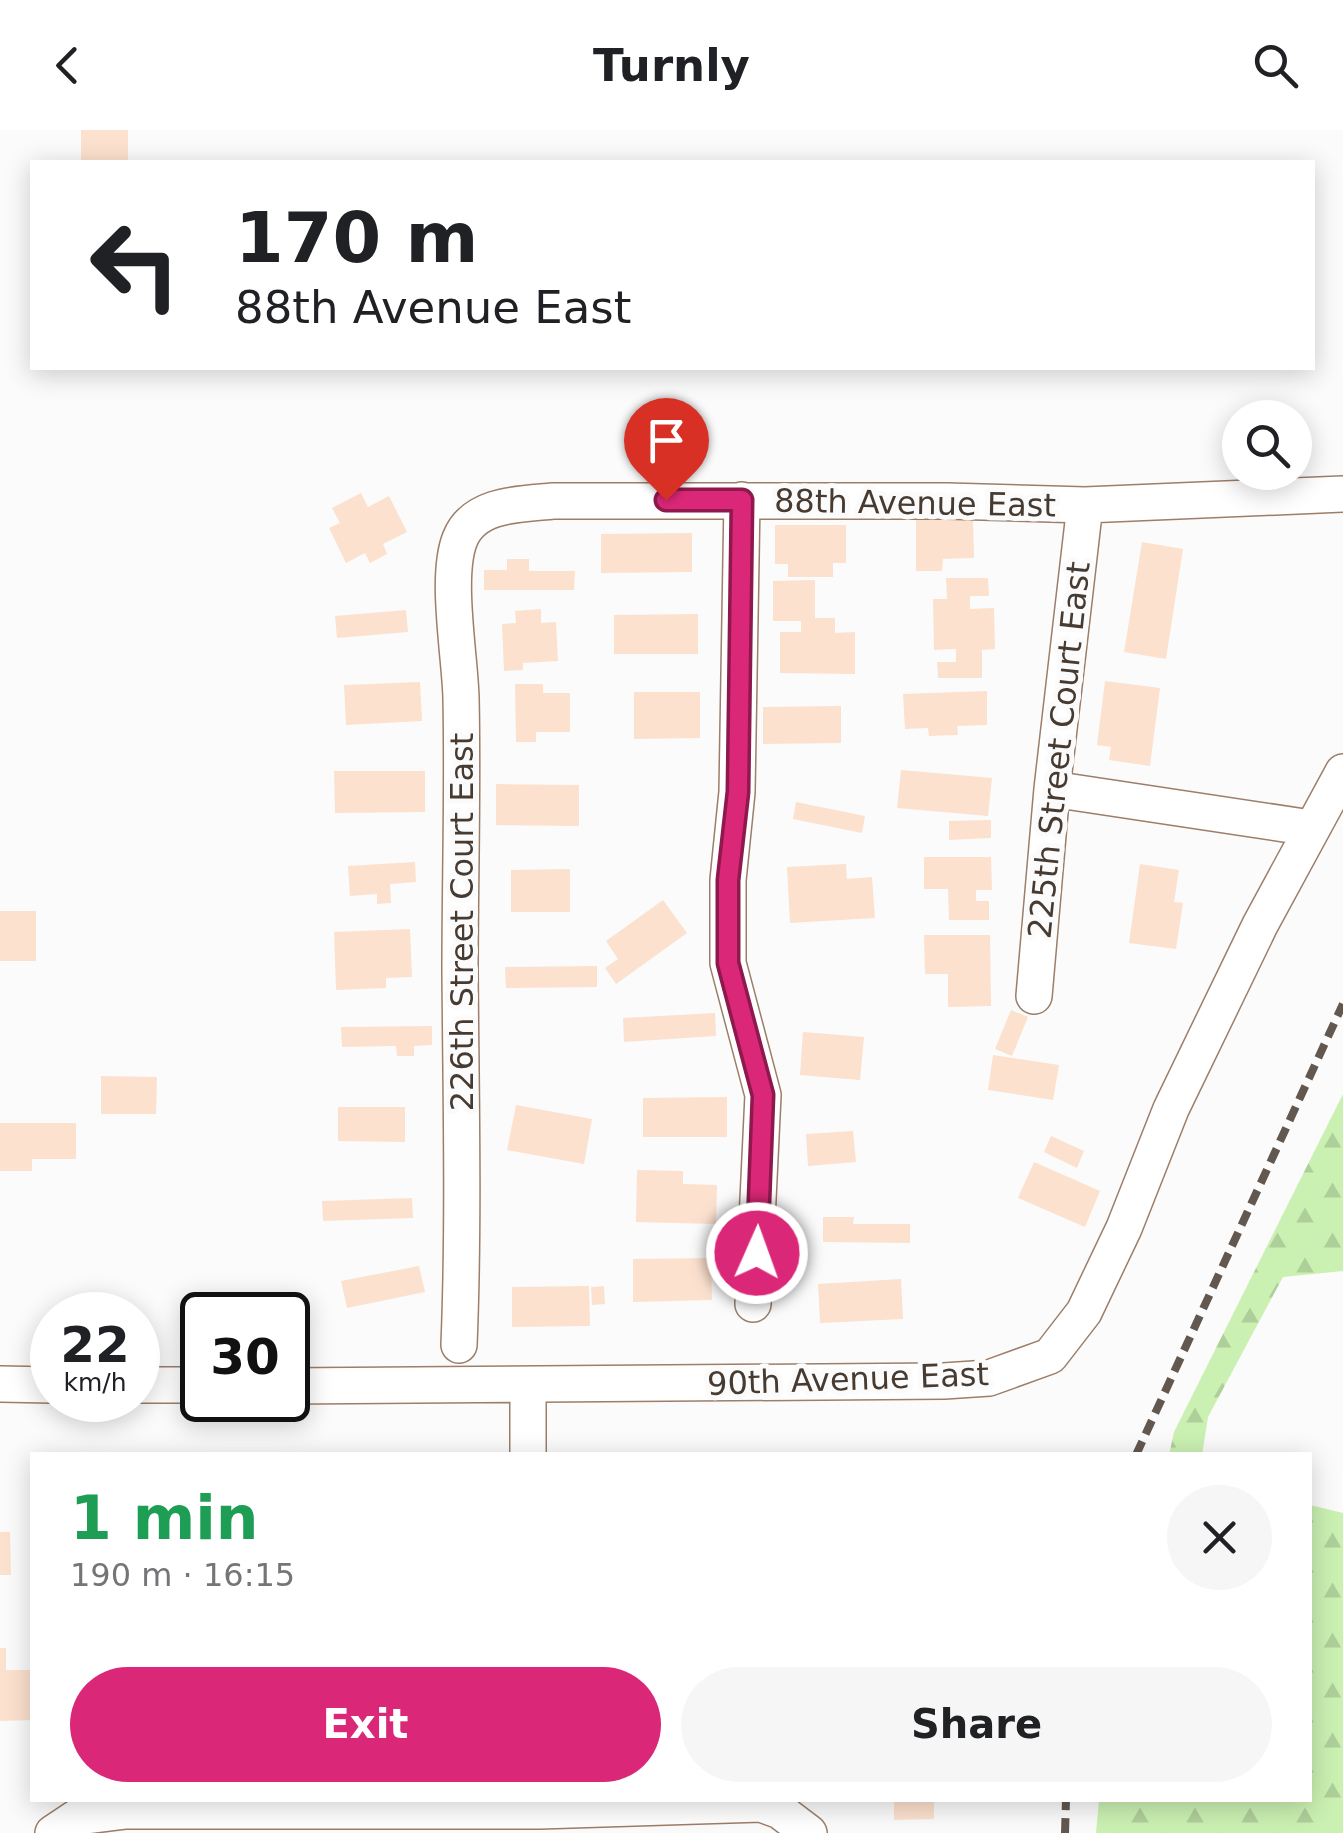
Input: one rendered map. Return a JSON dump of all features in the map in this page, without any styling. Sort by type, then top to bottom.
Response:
[{"type":"street","name":"88th Avenue East","points":[[488,512],[510,505],[554,501],[1086,505],[1343,494]]},
{"type":"street","points":[[742,500],[738,792],[728,880],[728,963],[763,1095],[753,1304]]},
{"type":"street","name":"225th Street Court East","points":[[1034,996],[1052,789],[1086,505]]},
{"type":"street","name":"226th Street Court East","points":[[460,1345],[464,1223],[461,697],[454,574],[459,540],[470,523],[488,512]]},
{"type":"street","name":"90th Avenue East","points":[[310,1386],[959,1380],[989,1378],[1050,1356],[1084,1312],[1124,1228],[1171,1110],[1260,925],[1343,772]]},
{"type":"street","points":[[1052,789],[1311,828]]},
{"type":"street","points":[[0,1384],[30,1385]]},
{"type":"street","points":[[528,1386],[528,1452]]},
{"type":"street","points":[[52,1833],[76,1817],[126,1811],[762,1804],[780,1811],[809,1833]]},
{"type":"green space","points":[[1343,1094],[1343,1271],[1283,1277],[1208,1417],[1202,1452],[1170,1452],[1174,1432]]},
{"type":"green space","points":[[1312,1505],[1343,1513],[1343,1833],[1096,1833],[1099,1802],[1312,1802]]},
{"type":"building","points":[[81,130],[128,130],[128,160],[81,160]]},
{"type":"building","points":[[361,493],[368,507],[389,496],[407,532],[383,544],[387,554],[370,563],[365,553],[346,563],[329,528],[340,523],[332,508]]},
{"type":"building","points":[[973,518],[974,558],[943,559],[942,571],[916,571],[916,519]]},
{"type":"building","points":[[775,525],[846,525],[846,563],[833,563],[833,577],[788,577],[788,564],[775,564]]},
{"type":"building","points":[[692,533],[692,572],[601,573],[601,534]]},
{"type":"building","points":[[1142,542],[1183,549],[1166,659],[1124,652]]},
{"type":"building","points":[[507,559],[529,559],[529,571],[575,571],[574,590],[484,590],[484,570],[507,570]]},
{"type":"building","points":[[946,578],[988,578],[989,596],[970,596],[970,609],[994,608],[995,649],[982,650],[982,678],[938,678],[937,662],[956,662],[956,649],[934,650],[933,599],[947,599]]},
{"type":"building","points":[[815,580],[815,618],[835,618],[835,633],[855,632],[855,674],[780,673],[780,632],[801,632],[801,621],[773,621],[773,581]]},
{"type":"building","points":[[541,609],[541,623],[556,622],[558,661],[523,663],[523,670],[504,671],[502,624],[516,623],[515,611]]},
{"type":"building","points":[[406,610],[408,632],[337,638],[335,616]]},
{"type":"building","points":[[698,614],[698,654],[614,654],[614,615]]},
{"type":"building","points":[[1105,681],[1160,688],[1150,766],[1109,760],[1111,747],[1097,745]]},
{"type":"building","points":[[420,682],[422,721],[346,725],[344,685]]},
{"type":"building","points":[[515,684],[543,684],[543,693],[570,693],[570,732],[536,732],[536,742],[516,742]]},
{"type":"building","points":[[987,691],[987,725],[957,726],[958,735],[929,736],[928,728],[905,729],[903,694]]},
{"type":"building","points":[[634,692],[700,692],[700,738],[634,739]]},
{"type":"building","points":[[841,706],[841,743],[763,744],[763,707]]},
{"type":"building","points":[[901,770],[992,778],[988,816],[897,808]]},
{"type":"building","points":[[334,771],[425,771],[425,812],[335,813]]},
{"type":"building","points":[[496,784],[579,785],[579,826],[496,825]]},
{"type":"building","points":[[796,802],[865,816],[862,833],[793,819]]},
{"type":"building","points":[[991,820],[991,838],[949,840],[949,821]]},
{"type":"building","points":[[924,857],[991,857],[992,890],[976,890],[976,901],[989,901],[989,920],[949,920],[948,889],[924,889]]},
{"type":"building","points":[[415,862],[416,882],[390,884],[391,903],[377,904],[377,894],[350,896],[348,866]]},
{"type":"building","points":[[846,864],[847,879],[872,877],[875,918],[790,923],[787,867]]},
{"type":"building","points":[[1140,864],[1179,870],[1174,902],[1183,903],[1176,949],[1129,943]]},
{"type":"building","points":[[570,869],[570,912],[511,912],[511,870]]},
{"type":"building","points":[[663,900],[687,933],[616,984],[605,968],[618,959],[606,941]]},
{"type":"building","points":[[0,911],[36,911],[36,961],[0,961]]},
{"type":"building","points":[[410,929],[412,977],[386,978],[386,988],[336,990],[334,932]]},
{"type":"building","points":[[924,935],[990,935],[991,1006],[948,1007],[948,974],[925,974]]},
{"type":"building","points":[[597,966],[597,987],[506,988],[505,967]]},
{"type":"building","points":[[1011,1010],[1028,1017],[1012,1056],[995,1049]]},
{"type":"building","points":[[715,1013],[716,1036],[624,1042],[623,1018]]},
{"type":"building","points":[[432,1026],[432,1045],[414,1046],[414,1056],[397,1056],[396,1046],[342,1047],[341,1027]]},
{"type":"building","points":[[803,1032],[864,1037],[860,1080],[800,1075]]},
{"type":"building","points":[[993,1055],[1059,1065],[1053,1100],[988,1090]]},
{"type":"building","points":[[101,1076],[157,1077],[156,1114],[101,1114]]},
{"type":"building","points":[[727,1097],[727,1137],[643,1137],[643,1098]]},
{"type":"building","points":[[516,1105],[592,1119],[584,1164],[507,1150]]},
{"type":"building","points":[[338,1107],[405,1107],[405,1142],[338,1141]]},
{"type":"building","points":[[0,1123],[76,1123],[76,1159],[32,1159],[32,1171],[0,1171]]},
{"type":"building","points":[[853,1131],[856,1162],[808,1166],[806,1134]]},
{"type":"building","points":[[1051,1136],[1084,1151],[1077,1168],[1044,1152]]},
{"type":"building","points":[[1034,1162],[1100,1191],[1085,1227],[1018,1198]]},
{"type":"building","points":[[637,1170],[683,1171],[683,1184],[717,1185],[716,1224],[636,1222]]},
{"type":"building","points":[[412,1198],[413,1218],[323,1221],[322,1201]]},
{"type":"building","points":[[823,1217],[854,1217],[853,1224],[910,1224],[910,1243],[823,1242]]},
{"type":"building","points":[[711,1258],[712,1300],[633,1302],[633,1259]]},
{"type":"building","points":[[419,1266],[425,1292],[347,1308],[341,1281]]},
{"type":"building","points":[[901,1279],[903,1319],[820,1323],[818,1284]]},
{"type":"building","points":[[589,1286],[590,1326],[512,1327],[512,1287]]},
{"type":"building","points":[[604,1286],[605,1304],[592,1305],[591,1287]]},
{"type":"building","points":[[0,1532],[10,1532],[11,1575],[0,1575]]},
{"type":"building","points":[[0,1648],[6,1648],[6,1670],[30,1670],[30,1720],[0,1721]]},
{"type":"building","points":[[894,1802],[934,1802],[934,1819],[894,1820]]},
{"type":"railway","points":[[1137,1452],[1343,1004]]},
{"type":"railway","points":[[1065,1833],[1066,1802]]},
{"type":"route","points":[[666,500],[742,500],[738,792],[728,880],[728,963],[763,1095],[757,1253]]}]
